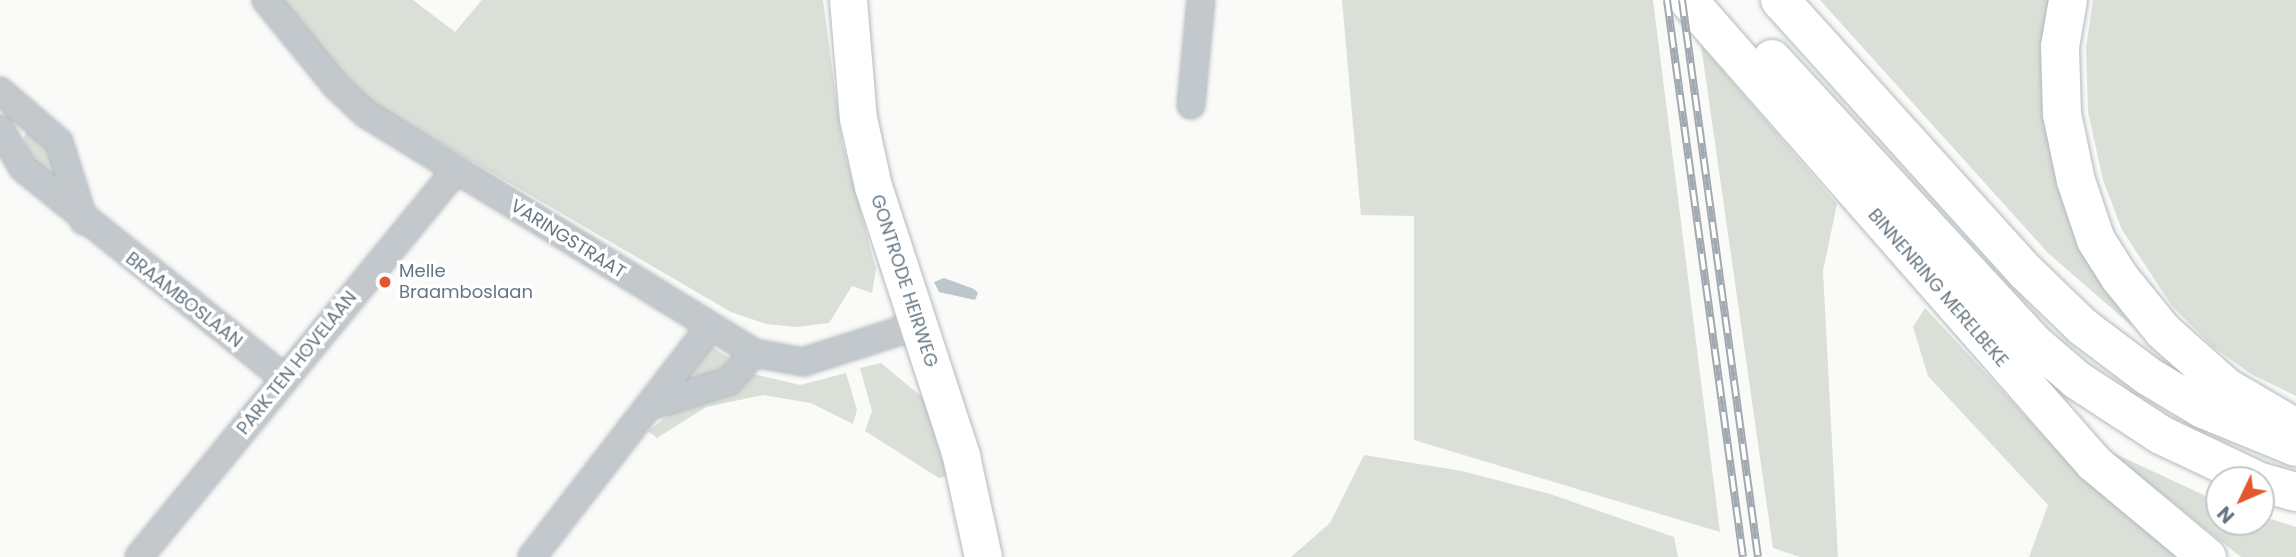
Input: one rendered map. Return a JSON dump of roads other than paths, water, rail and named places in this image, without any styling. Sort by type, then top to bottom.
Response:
[{"type":"highway","name":"BINNENRING MERELBEKE","points":[[1688,0],[2094,463],[2207,557]]},
{"type":"highway","points":[[1719,0],[2035,344],[2077,380],[2161,435],[2226,466]]},
{"type":"highway","points":[[1780,0],[2026,272],[2083,327],[2148,376],[2203,409],[2296,447]]},
{"type":"highway","points":[[2068,0],[2060,47],[2062,114],[2076,181],[2096,240],[2151,316],[2202,367],[2296,429]]},
{"type":"highway","points":[[2275,486],[2296,492]]},
{"type":"street","name":"VARINGSTRAAT","points":[[266,0],[337,87],[366,114],[754,353],[803,362],[897,332],[915,321]]},
{"type":"street","name":"GONTRODE HEIRWEG","points":[[848,0],[858,118],[873,186],[961,456],[984,557]]},
{"type":"street","points":[[1191,105],[1201,0]]},
{"type":"street","points":[[0,91],[59,142],[84,221]]},
{"type":"street","name":"BRAAMBOSLAAN","points":[[0,129],[23,169],[84,221],[285,379]]},
{"type":"street","name":"PARK TEN HOVELAAN","points":[[139,557],[456,170]]},
{"type":"street","points":[[532,557],[654,405],[710,327]]},
{"type":"street","points":[[654,405],[729,381],[754,353]]},
{"type":"street","points":[[554,531],[560,557]]},
{"type":"railway","points":[[1667,0],[1743,557]]},
{"type":"railway","points":[[1682,0],[1758,557]]},
{"type":"place","name":"Melle Braamboslaan","points":[[385,282]]}]
